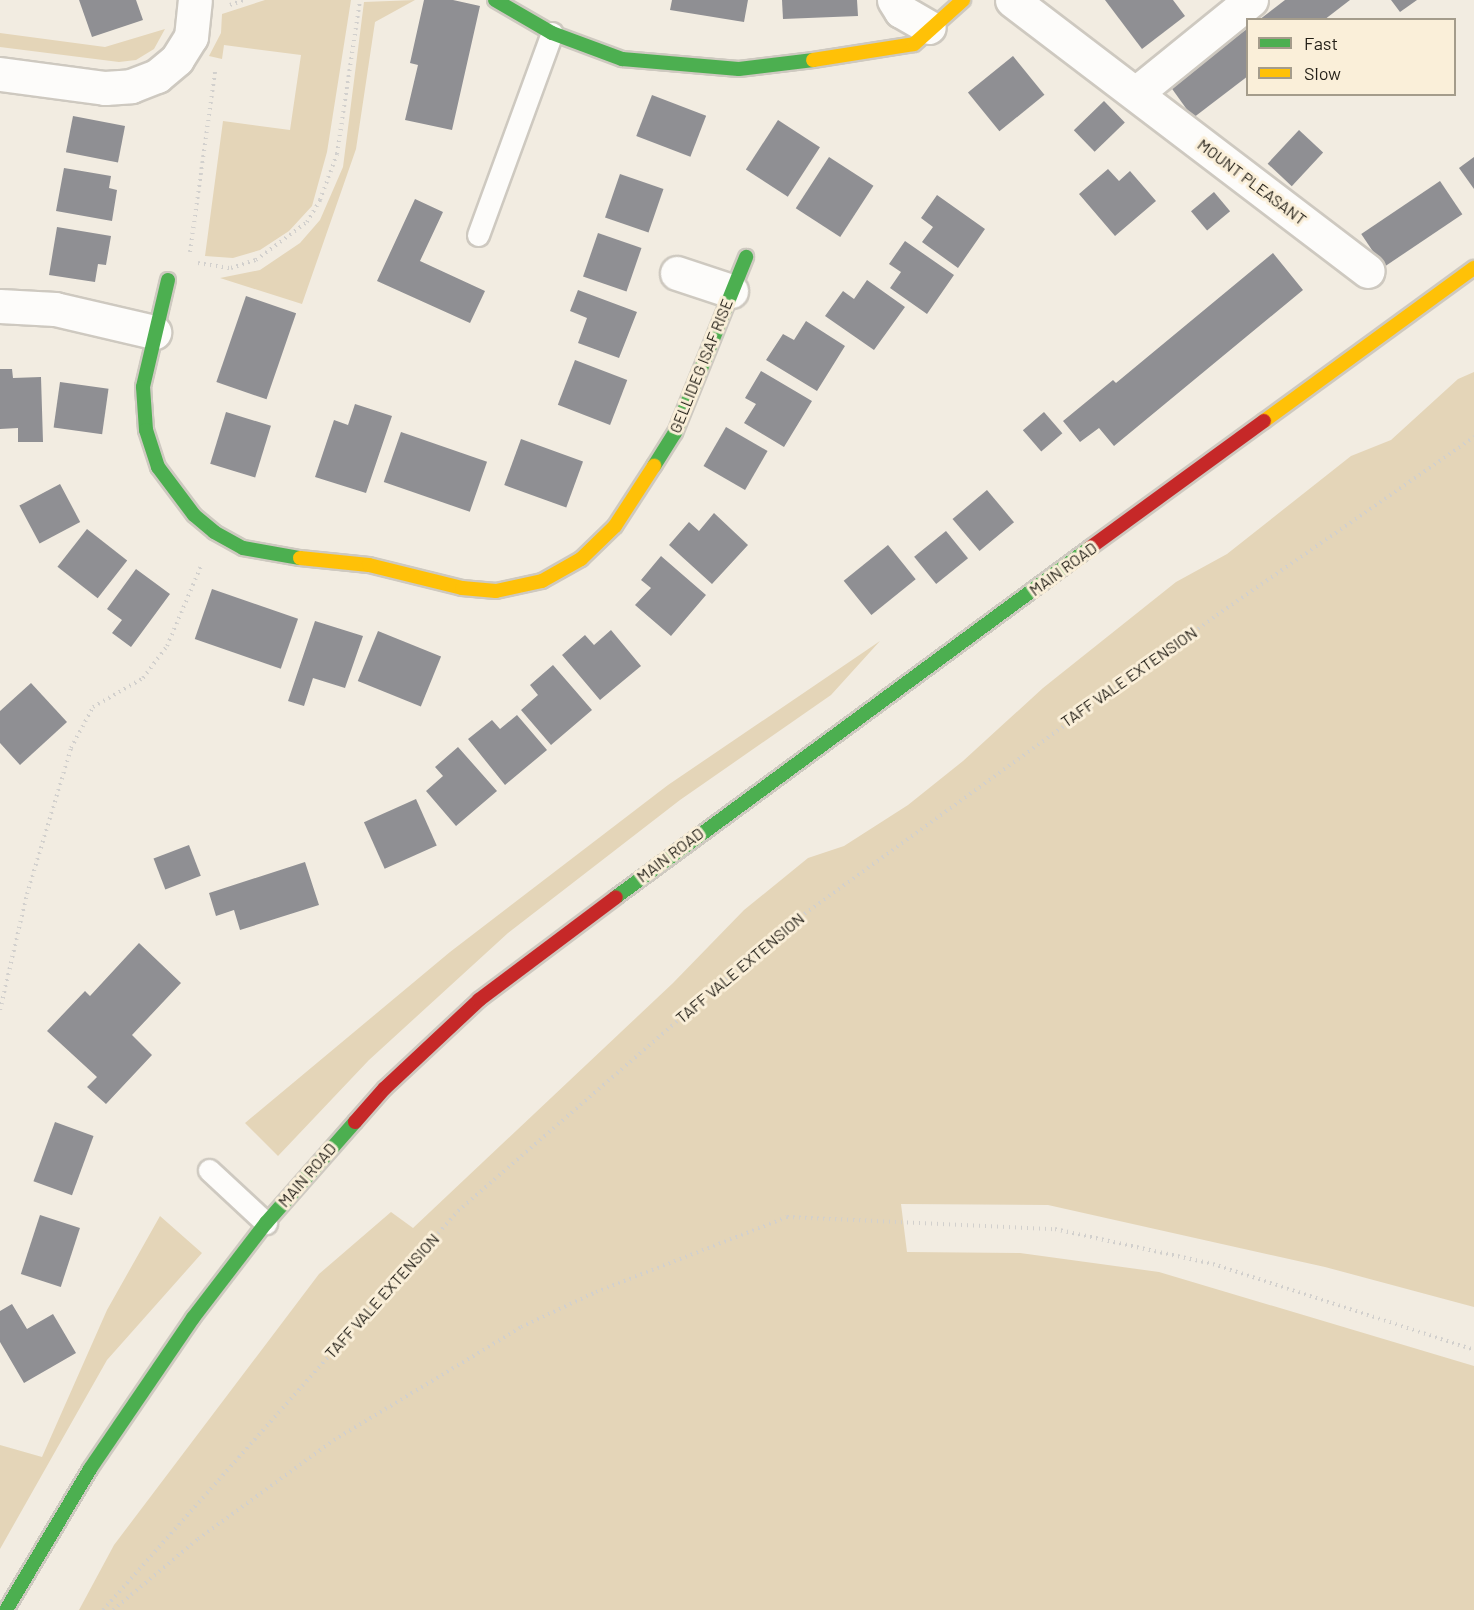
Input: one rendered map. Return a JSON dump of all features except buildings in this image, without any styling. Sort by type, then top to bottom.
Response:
[{"type":"main road","points":[[495,0],[552,33],[622,59],[739,69],[899,49],[914,44],[929,27],[963,0]]},
{"type":"main road","name":"GELLIDEG ISAF RISE","points":[[168,280],[154,332],[143,387],[146,430],[158,467],[173,492],[214,532],[243,548],[277,556],[369,565],[462,588],[496,591],[542,581],[581,559],[615,526],[648,479],[692,396],[746,256]]},
{"type":"main road","name":"MAIN ROAD","points":[[7,1595],[135,1403],[266,1223],[385,1088],[479,999],[730,810],[1474,268]]},
{"type":"street","points":[[0,74],[105,88],[131,86],[156,76],[177,59],[191,37],[195,0]]},
{"type":"street","points":[[894,0],[901,11],[929,27]]},
{"type":"street","name":"MOUNT PLEASANT","points":[[1012,0],[1368,271]]},
{"type":"street","points":[[1136,93],[1251,0]]},
{"type":"street","name":"GELLIDEG ISAF RISE","points":[[677,273],[731,291]]},
{"type":"street","points":[[0,306],[55,309],[154,332]]},
{"type":"lane","points":[[478,236],[552,33]]},
{"type":"lane","points":[[208,1170],[266,1223]]},
{"type":"path","points":[[215,72],[188,261],[231,268],[256,260],[283,243],[307,222],[320,201],[337,154],[360,0]]},
{"type":"path","name":"TAFF VALE EXTENSION","points":[[103,1610],[458,1211],[776,936],[1020,755],[1474,437]]},
{"type":"path","points":[[0,1010],[27,894],[71,747],[93,707],[143,678],[167,646],[214,532]]},
{"type":"path","points":[[113,1610],[198,1539],[334,1440],[521,1327],[596,1292],[787,1217],[1055,1229],[1213,1264],[1474,1350]]},
{"type":"shaded area","points":[[265,0],[351,0],[327,152],[312,206],[289,231],[260,250],[233,258],[205,256],[223,121],[290,130],[301,55],[224,45],[222,59],[209,56],[221,33],[222,14]]},
{"type":"shaded area","points":[[415,0],[375,22],[356,149],[302,304],[220,278],[260,270],[300,243],[320,220],[343,167],[364,2]]},
{"type":"shaded area","points":[[165,29],[154,49],[136,60],[119,62],[0,47],[0,33],[105,47]]},
{"type":"shaded area","points":[[1474,372],[1474,1307],[1325,1267],[1048,1205],[901,1204],[907,1252],[1020,1253],[1159,1272],[1474,1366],[1474,1610],[79,1610],[114,1545],[319,1274],[391,1212],[413,1228],[673,983],[744,910],[808,858],[844,846],[908,805],[963,761],[1043,688],[1176,582],[1227,554],[1351,456],[1391,440],[1458,379]]},
{"type":"shaded area","points":[[880,641],[831,695],[680,800],[508,933],[369,1060],[278,1156],[245,1123],[450,952],[668,785]]},
{"type":"shaded area","points":[[160,1216],[202,1253],[107,1360],[0,1549],[0,1445],[42,1457],[107,1310]]},
{"type":"traffic: fast","points":[[495,0],[552,33],[622,59],[739,69],[813,60]]},
{"type":"traffic: fast","points":[[654,466],[675,433],[746,257]]},
{"type":"traffic: fast","points":[[168,280],[143,387],[146,430],[158,467],[194,515],[214,532],[243,548],[300,558]]},
{"type":"traffic: fast","points":[[616,897],[1091,547]]},
{"type":"traffic: fast","points":[[6,1610],[90,1469],[193,1318],[266,1223],[355,1122]]},
{"type":"traffic: slow","points":[[813,60],[914,44],[963,0]]},
{"type":"traffic: slow","points":[[1264,421],[1474,268]]},
{"type":"traffic: slow","points":[[300,558],[369,565],[462,588],[496,591],[542,581],[581,559],[615,526],[654,466]]},
{"type":"traffic: jam","points":[[1091,547],[1264,421]]},
{"type":"traffic: jam","points":[[355,1122],[385,1088],[479,1000],[616,897]]}]
